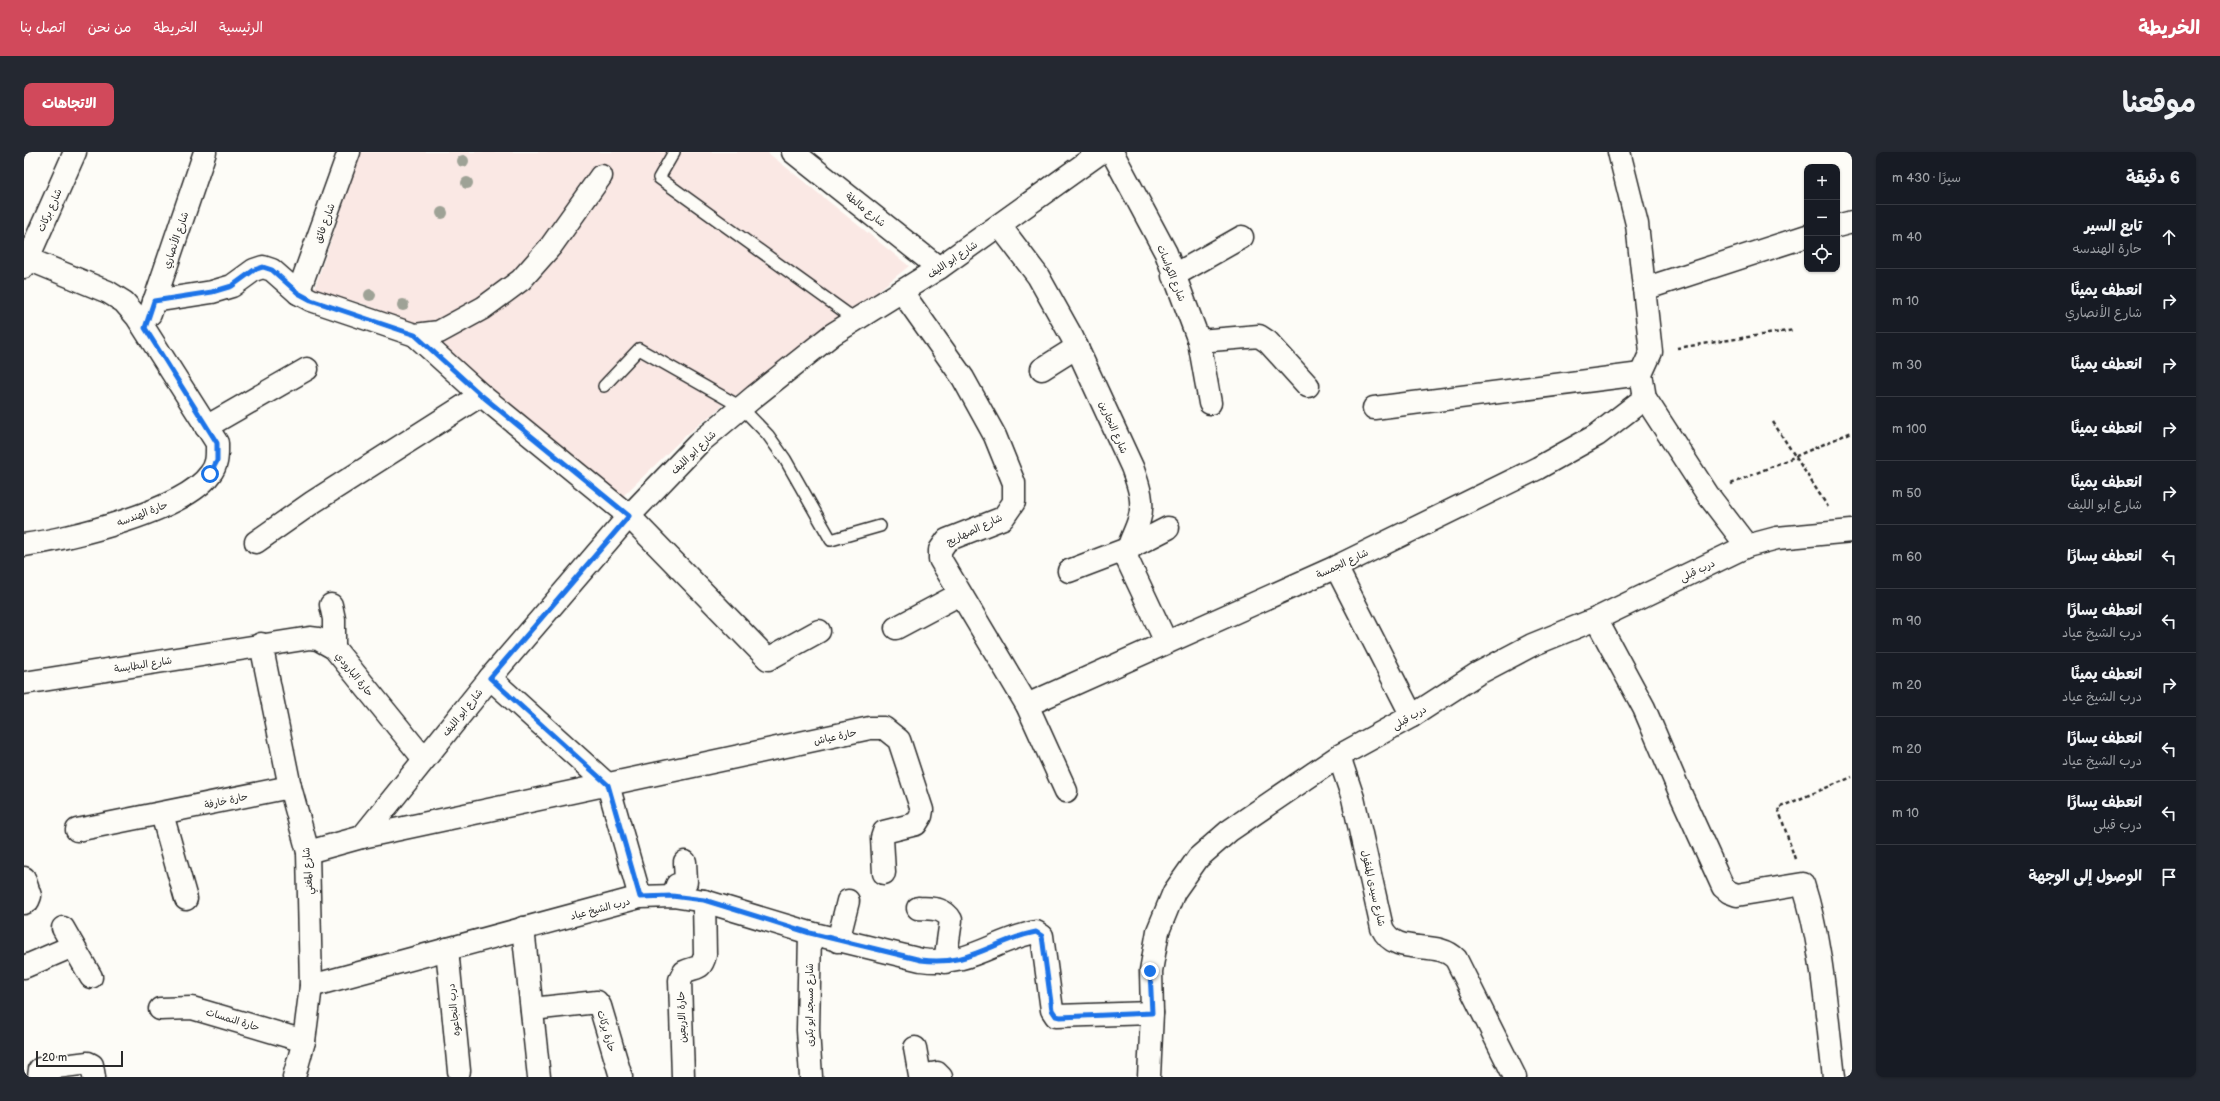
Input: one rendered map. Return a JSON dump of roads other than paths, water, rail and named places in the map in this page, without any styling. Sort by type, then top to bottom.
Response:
[{"type":"street","name":"شارع بركات","points":[[26,263],[75,152]]},
{"type":"street","name":"شارع الأنصاري","points":[[145,328],[205,152]]},
{"type":"street","name":"شارع فائق","points":[[298,293],[349,152]]},
{"type":"street","name":"شارع مالطة","points":[[793,152],[818,158],[939,268]]},
{"type":"street","name":"شارع ابو الليف","points":[[362,837],[490,678],[629,516],[698,444],[741,407],[833,334],[939,268],[1000,226],[1101,152]]},
{"type":"street","name":"شارع الكواسات","points":[[1112,152],[1166,253],[1173,276],[1199,342],[1210,403]]},
{"type":"street","points":[[1619,152],[1637,224],[1644,289],[1650,352],[1641,374],[1645,398],[1708,494],[1747,546]]},
{"type":"street","points":[[415,335],[444,330],[483,308],[521,280],[551,246],[601,176]]},
{"type":"street","points":[[1840,225],[1852,222]]},
{"type":"street","name":"شارع النجارين","points":[[1000,226],[1038,276],[1077,347],[1129,460],[1139,489],[1142,509],[1139,521],[1127,549]]},
{"type":"street","points":[[1173,276],[1242,237]]},
{"type":"street","points":[[1644,289],[1804,237]]},
{"type":"street","name":"حارة الهندسه","points":[[24,545],[56,540],[121,522],[164,506],[201,485],[210,474],[217,461],[217,443],[145,328],[124,302],[108,292],[26,263]]},
{"type":"street","points":[[154,301],[212,292],[232,286],[254,270],[263,267],[272,270],[298,293],[311,300],[415,335],[481,395],[629,516],[768,659],[819,631]]},
{"type":"street","name":"شارع الصهاريج","points":[[902,292],[963,378],[995,436],[1014,483],[1014,502],[1003,518],[947,540],[940,550],[940,559],[1027,705],[1066,791]]},
{"type":"street","points":[[1199,342],[1259,336],[1268,342],[1308,386]]},
{"type":"street","points":[[1042,369],[1077,347]]},
{"type":"street","points":[[206,427],[307,369]]},
{"type":"street","points":[[1374,408],[1641,374]]},
{"type":"street","points":[[256,542],[313,502],[481,395]]},
{"type":"street","name":"شارع الجمسة","points":[[1027,705],[1336,567],[1538,468],[1598,435],[1645,398]]},
{"type":"street","points":[[1069,570],[1127,549],[1168,528]]},
{"type":"street","name":"درب قبلى","points":[[1149,1077],[1152,1013],[1150,971],[1158,931],[1174,892],[1198,858],[1229,830],[1339,756],[1412,716],[1477,674],[1532,645],[1596,619],[1747,546],[1777,538],[1848,531]]},
{"type":"street","points":[[1127,549],[1127,559],[1166,642]]},
{"type":"street","points":[[1336,567],[1412,716]]},
{"type":"street","points":[[896,628],[960,594]]},
{"type":"street","points":[[331,605],[334,619],[334,648]]},
{"type":"street","points":[[1596,619],[1644,708],[1723,887],[1729,892],[1737,895],[1803,884],[1812,911],[1834,1077]]},
{"type":"street","name":"حارة البارودي","points":[[261,644],[310,638],[318,639],[334,648],[424,759]]},
{"type":"street","name":"شارع البطايسة","points":[[24,683],[261,644]]},
{"type":"street","name":"شارع المغني","points":[[261,644],[290,787],[308,852],[311,986],[304,1041],[294,1077]]},
{"type":"street","points":[[490,678],[608,785],[640,897]]},
{"type":"street","name":"حارة عياش","points":[[608,785],[870,728],[884,728],[899,740],[922,810],[921,816],[916,824],[884,832],[882,838],[884,873]]},
{"type":"street","name":"شارع سيدى المنقول","points":[[1339,756],[1353,798],[1382,928],[1386,936],[1401,945],[1444,950],[1451,953],[1456,959],[1515,1077]]},
{"type":"street","points":[[308,852],[362,837],[608,785]]},
{"type":"street","name":"حارة خارفة","points":[[77,830],[290,787]]},
{"type":"street","points":[[162,814],[186,899]]},
{"type":"street","points":[[672,896],[677,885],[686,882],[685,862]]},
{"type":"street","points":[[24,878],[30,896],[28,901],[24,903]]},
{"type":"street","name":"درب الشيخ عياد","points":[[311,986],[640,897],[672,896],[704,900],[838,941],[921,960],[945,962],[962,959],[1036,932],[1042,936],[1052,1010],[1056,1016],[1152,1013]]},
{"type":"street","name":"حارة الاربعين","points":[[683,1077],[680,980],[684,972],[699,968],[704,962],[706,955],[704,900]]},
{"type":"street","points":[[838,941],[848,901]]},
{"type":"street","points":[[918,908],[941,910],[945,912],[951,920],[945,962]]},
{"type":"street","points":[[523,928],[539,1077]]},
{"type":"street","name":"شارع مسجد ابو بكرى","points":[[810,933],[808,1022],[811,1077]]},
{"type":"street","points":[[24,967],[68,937],[91,977]]},
{"type":"street","name":"درب النجاعوه","points":[[447,949],[459,1071]]},
{"type":"street","name":"حارة بركات","points":[[532,1010],[597,1002],[600,1006],[621,1077]]},
{"type":"street","name":"حارة النمسات","points":[[160,1009],[192,1008],[304,1041]]},
{"type":"street","points":[[915,1048],[920,1076],[937,1073],[941,1077]]},
{"type":"street","points":[[39,1077],[40,1069],[88,1064],[92,1065],[94,1077]]},
{"type":"lane","points":[[674,152],[658,178],[856,320]]},
{"type":"lane","points":[[604,386],[639,349],[741,407],[768,435],[785,459],[831,540],[880,526]]}]
